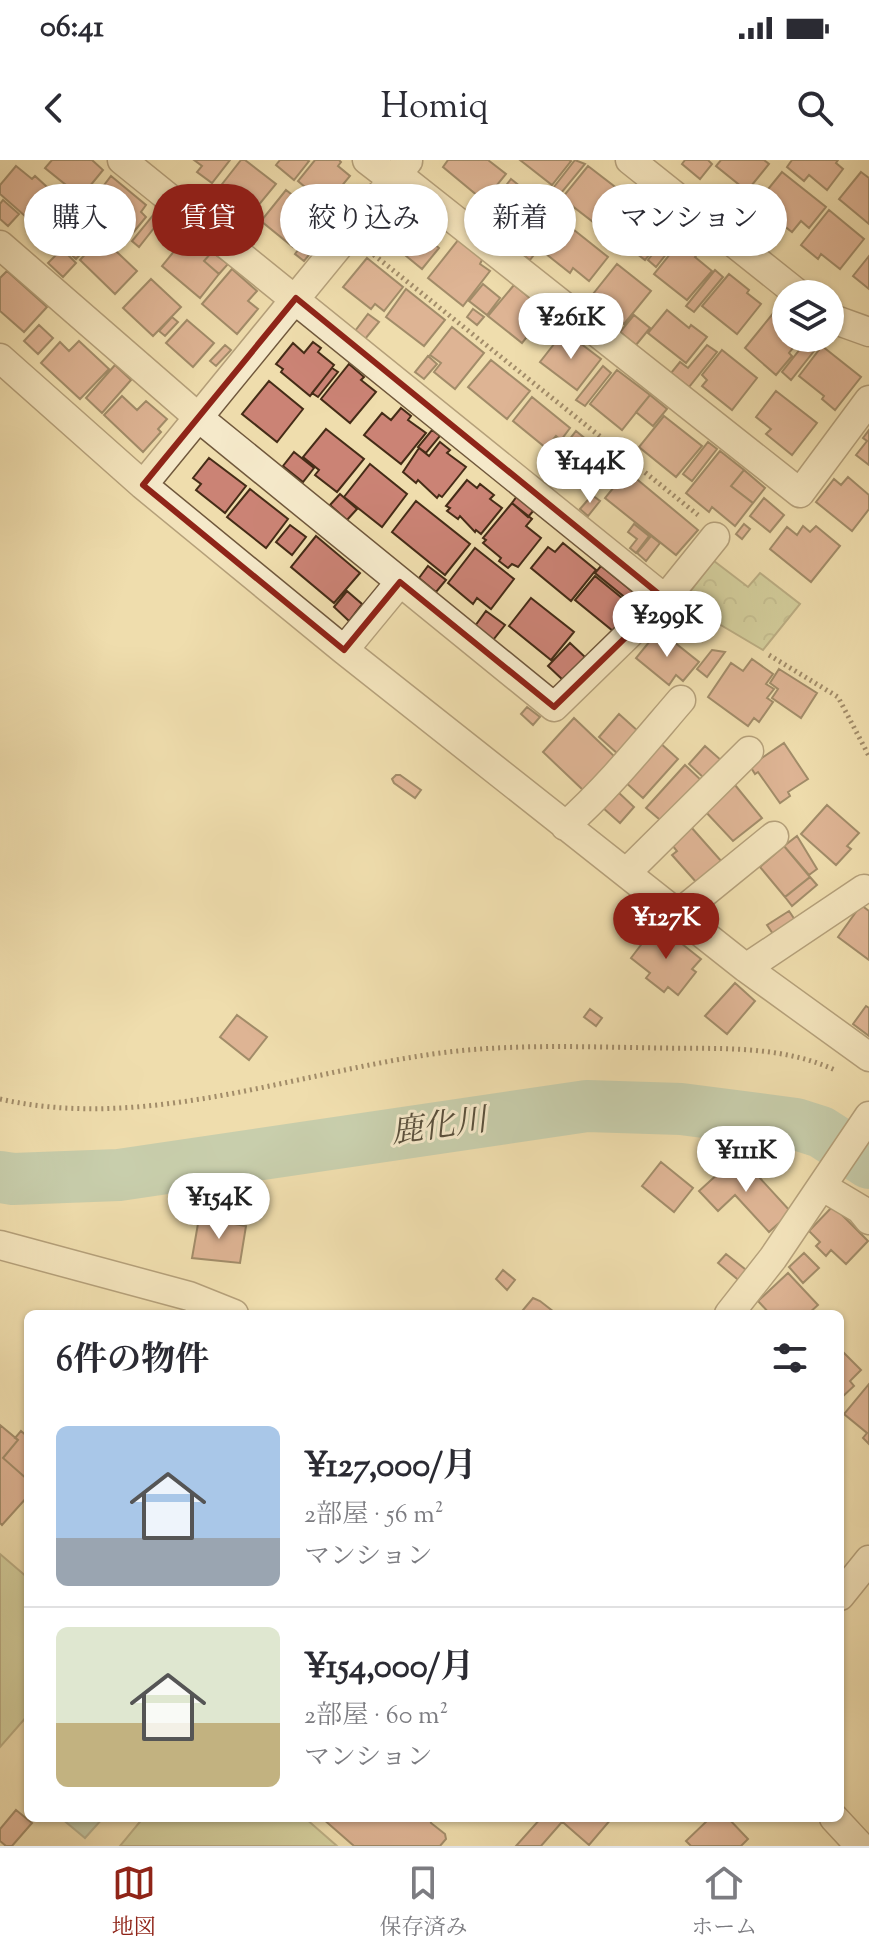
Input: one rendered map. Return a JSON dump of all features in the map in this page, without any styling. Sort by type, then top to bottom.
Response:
[{"type":"street","points":[[122,160],[665,599]]},
{"type":"street","points":[[367,160],[400,172],[800,493],[869,400]]},
{"type":"street","points":[[630,160],[780,280]]},
{"type":"street","points":[[143,485],[400,172]]},
{"type":"street","points":[[0,245],[199,418],[554,707],[665,599],[715,537]]},
{"type":"street","points":[[844,323],[869,332]]},
{"type":"street","points":[[0,358],[143,485],[344,650],[677,915],[869,1057]]},
{"type":"street","points":[[344,650],[400,582]]},
{"type":"street","points":[[565,826],[631,759],[681,700]]},
{"type":"street","points":[[626,873],[749,751]]},
{"type":"street","points":[[677,915],[774,836]]},
{"type":"street","points":[[746,968],[864,889]]},
{"type":"street","points":[[732,1310],[773,1258],[869,1116]]},
{"type":"street","points":[[826,1182],[869,1220]]},
{"type":"street","points":[[0,1245],[189,1296],[224,1310]]},
{"type":"street","points":[[844,1591],[869,1560]]},
{"type":"path","points":[[376,256],[719,532],[715,537]]},
{"type":"path","points":[[769,655],[838,697],[869,756]]},
{"type":"path","points":[[0,1099],[36,1107],[109,1109],[179,1102],[353,1066],[431,1054],[539,1046],[756,1049],[811,1059],[840,1072]]},
{"type":"highlighted area","points":[[296,298],[665,599],[554,707],[400,582],[344,650],[143,485]]},
{"type":"green space","points":[[714,561],[748,587],[760,573],[800,604],[763,650],[682,602]]},
{"type":"green space","points":[[0,1554],[24,1575],[24,1720],[0,1747]]},
{"type":"green space","points":[[140,1822],[310,1822],[337,1846],[120,1846]]},
{"type":"shaded area","points":[[66,1822],[99,1822],[85,1838]]},
{"type":"building","points":[[52,160],[92,160],[103,170],[92,184],[65,184],[45,168]]},
{"type":"building","points":[[194,160],[230,160],[212,183],[197,172],[202,166]]},
{"type":"building","points":[[241,160],[245,160],[276,184],[264,198],[264,184],[222,184]]},
{"type":"building","points":[[280,160],[309,161],[294,180],[276,165]]},
{"type":"building","points":[[315,160],[339,160],[338,166],[350,176],[343,184],[302,184],[298,181]]},
{"type":"building","points":[[448,160],[488,160],[506,174],[498,184],[464,184],[443,167]]},
{"type":"building","points":[[520,160],[571,161],[551,184]]},
{"type":"building","points":[[575,160],[585,164],[569,184],[556,184]]},
{"type":"building","points":[[685,160],[708,160],[712,164],[700,179],[682,164]]},
{"type":"building","points":[[721,160],[764,160],[769,164],[753,184],[738,184],[716,166]]},
{"type":"building","points":[[792,160],[838,160],[836,163],[843,169],[827,190],[809,175],[804,181],[787,167]]},
{"type":"building","points":[[16,166],[44,184],[24,184],[24,215],[0,194],[0,185]]},
{"type":"building","points":[[588,166],[611,184],[592,184],[592,221],[576,209],[576,184],[573,184]]},
{"type":"building","points":[[782,172],[826,207],[809,228],[801,221],[792,232],[787,228],[787,184],[772,184]]},
{"type":"building","points":[[861,172],[869,178],[869,224],[839,199]]},
{"type":"building","points":[[111,176],[121,184],[105,184]]},
{"type":"building","points":[[136,197],[146,205],[141,212],[146,217],[136,229]]},
{"type":"building","points":[[280,197],[280,236],[264,223],[264,217]]},
{"type":"building","points":[[3,200],[19,214],[8,226],[0,219]]},
{"type":"building","points":[[829,210],[864,239],[840,269],[821,254],[818,259],[801,245]]},
{"type":"building","points":[[152,216],[152,230],[139,247],[136,236]]},
{"type":"building","points":[[576,232],[592,244],[592,256],[608,257],[589,281],[573,268],[570,273],[549,256],[576,256]]},
{"type":"building","points":[[459,239],[464,243],[464,256],[480,256],[483,258],[480,264],[490,271],[463,306],[428,278]]},
{"type":"building","points":[[55,256],[69,256],[76,263],[63,277],[48,263]]},
{"type":"building","points":[[84,256],[121,256],[137,271],[115,294],[80,260]]},
{"type":"building","points":[[170,256],[208,256],[204,261],[219,274],[200,298],[162,266]]},
{"type":"building","points":[[208,256],[217,256],[228,264],[219,274],[204,261]]},
{"type":"building","points":[[406,256],[433,256],[422,269]]},
{"type":"building","points":[[651,256],[665,256],[656,267],[648,260]]},
{"type":"building","points":[[668,256],[696,256],[712,271],[687,300],[654,274]]},
{"type":"building","points":[[869,256],[869,289],[853,276]]},
{"type":"building","points":[[367,258],[403,287],[384,311],[375,304],[371,309],[343,287]]},
{"type":"building","points":[[617,264],[651,291],[624,324],[596,301],[598,298],[593,294]]},
{"type":"building","points":[[232,269],[257,291],[248,301],[258,309],[237,334],[202,304]]},
{"type":"building","points":[[715,270],[723,277],[694,312],[686,306]]},
{"type":"building","points":[[7,271],[47,307],[24,332],[0,311],[0,278]]},
{"type":"building","points":[[729,274],[761,304],[737,334],[702,306]]},
{"type":"building","points":[[151,279],[181,307],[153,336],[123,308]]},
{"type":"building","points":[[483,284],[500,298],[487,315],[469,301]]},
{"type":"building","points":[[514,285],[547,312],[522,343],[488,316]]},
{"type":"building","points":[[406,289],[445,320],[424,346],[386,317]]},
{"type":"building","points":[[473,309],[484,317],[477,325],[467,317]]},
{"type":"building","points":[[667,310],[689,328],[691,325],[707,337],[686,363],[648,333]]},
{"type":"building","points":[[368,314],[379,322],[365,339],[355,331]]},
{"type":"building","points":[[549,314],[564,326],[551,342],[536,330]]},
{"type":"building","points":[[634,315],[650,328],[636,345],[620,332]]},
{"type":"building","points":[[772,315],[772,352],[790,352],[792,356],[776,375],[745,348]]},
{"type":"building","points":[[172,317],[178,322],[165,336],[159,331]]},
{"type":"building","points":[[187,320],[214,343],[193,367],[166,343]]},
{"type":"building","points":[[39,325],[53,338],[38,354],[24,341]]},
{"type":"building","points":[[452,327],[484,353],[455,389],[434,372],[441,363],[430,355]]},
{"type":"building","points":[[562,334],[601,359],[577,390],[540,362]]},
{"type":"building","points":[[79,341],[109,369],[80,399],[41,363],[60,342],[69,351]]},
{"type":"building","points":[[313,342],[321,348],[318,352],[334,365],[310,396],[276,364],[293,343],[304,353]]},
{"type":"building","points":[[225,345],[231,350],[216,366],[210,361]]},
{"type":"building","points":[[707,345],[717,352],[689,387],[671,373],[680,362],[688,368]]},
{"type":"building","points":[[722,350],[757,378],[732,410],[702,386],[707,380],[702,375]]},
{"type":"building","points":[[798,352],[813,352],[791,380],[782,372]]},
{"type":"building","points":[[817,352],[830,352],[861,377],[835,410],[822,399],[824,396],[799,376]]},
{"type":"building","points":[[428,356],[437,364],[424,379],[415,372]]},
{"type":"building","points":[[491,360],[530,391],[507,419],[468,387]]},
{"type":"building","points":[[349,364],[364,377],[361,380],[376,392],[350,423],[321,399]]},
{"type":"building","points":[[115,365],[131,380],[102,413],[86,398]]},
{"type":"building","points":[[603,366],[611,373],[585,406],[576,400]]},
{"type":"building","points":[[332,368],[338,372],[318,397],[312,393]]},
{"type":"building","points":[[617,370],[650,395],[622,430],[590,404]]},
{"type":"building","points":[[269,381],[303,409],[277,442],[242,414]]},
{"type":"building","points":[[776,391],[817,423],[792,455],[766,434],[771,429],[756,417]]},
{"type":"building","points":[[650,395],[667,409],[653,426],[636,412]]},
{"type":"building","points":[[122,396],[137,410],[146,401],[167,419],[158,429],[161,432],[143,452],[104,415]]},
{"type":"building","points":[[532,397],[570,428],[561,440],[556,436],[546,448],[513,421]]},
{"type":"building","points":[[401,408],[411,416],[408,420],[426,433],[401,464],[364,435],[382,413],[391,420]]},
{"type":"building","points":[[664,416],[702,446],[676,477],[639,447]]},
{"type":"building","points":[[326,429],[364,459],[337,492],[315,475],[319,470],[303,457]]},
{"type":"building","points":[[432,430],[440,436],[426,453],[418,447]]},
{"type":"building","points":[[869,430],[869,465],[856,455],[867,441],[863,438]]},
{"type":"building","points":[[576,431],[609,458],[588,485],[555,458]]},
{"type":"building","points":[[440,442],[450,450],[447,453],[466,467],[442,497],[439,495],[437,498],[418,480],[416,483],[403,472],[419,448],[429,456]]},
{"type":"building","points":[[708,442],[717,449],[692,481],[683,474]]},
{"type":"building","points":[[720,451],[744,470],[731,486],[753,503],[735,526],[712,507],[709,512],[686,493]]},
{"type":"building","points":[[294,452],[314,468],[303,482],[283,466]]},
{"type":"building","points":[[209,458],[246,486],[225,513],[196,490],[201,484],[193,478]]},
{"type":"building","points":[[370,464],[407,494],[382,527],[344,497]]},
{"type":"building","points":[[744,470],[765,488],[753,503],[731,486]]},
{"type":"building","points":[[627,471],[698,530],[676,555],[605,498]]},
{"type":"building","points":[[848,477],[869,495],[869,509],[852,531],[816,502],[834,479],[841,485]]},
{"type":"building","points":[[467,480],[477,488],[480,484],[494,495],[490,499],[502,508],[481,534],[460,516],[458,519],[447,511],[450,508],[446,506]]},
{"type":"building","points":[[250,489],[288,519],[266,548],[227,517]]},
{"type":"building","points":[[340,494],[357,509],[347,520],[330,505]]},
{"type":"building","points":[[592,495],[600,501],[588,516],[580,509]]},
{"type":"building","points":[[517,496],[534,510],[528,517],[512,503]]},
{"type":"building","points":[[764,498],[784,515],[770,532],[750,516]]},
{"type":"building","points":[[416,501],[470,544],[445,575],[392,532]]},
{"type":"building","points":[[512,503],[532,519],[526,526],[541,538],[518,567],[512,564],[508,568],[483,543],[486,540],[483,538]]},
{"type":"building","points":[[634,524],[649,536],[636,553],[630,548],[637,539],[628,532]]},
{"type":"building","points":[[744,524],[750,529],[742,539],[736,534]]},
{"type":"building","points":[[290,525],[306,537],[292,555],[276,542]]},
{"type":"building","points":[[803,526],[810,532],[816,526],[840,546],[811,582],[770,549],[787,527],[797,535]]},
{"type":"building","points":[[316,536],[360,573],[334,603],[291,567]]},
{"type":"building","points":[[651,536],[660,543],[646,561],[637,553]]},
{"type":"building","points":[[563,543],[596,570],[571,601],[531,568],[548,547],[555,552]]},
{"type":"building","points":[[475,548],[514,579],[491,609],[477,598],[473,604],[448,583]]},
{"type":"building","points":[[428,566],[446,580],[436,592],[419,578]]},
{"type":"building","points":[[601,566],[633,592],[627,599],[595,573]]},
{"type":"building","points":[[595,576],[628,603],[624,608],[629,611],[613,631],[575,600]]},
{"type":"building","points":[[347,591],[362,604],[349,621],[334,607]]},
{"type":"building","points":[[531,598],[574,632],[551,660],[509,626]]},
{"type":"building","points":[[486,611],[505,625],[493,640],[475,626]]},
{"type":"building","points":[[659,630],[699,662],[683,681],[676,675],[669,685],[636,658]]},
{"type":"building","points":[[570,643],[585,657],[563,680],[548,666]]},
{"type":"building","points":[[712,650],[725,652],[707,677],[697,669]]},
{"type":"building","points":[[752,659],[773,674],[766,684],[774,689],[767,698],[773,702],[759,722],[754,718],[748,726],[708,697],[731,663],[743,671]]},
{"type":"building","points":[[779,669],[817,693],[801,718],[772,698],[778,689],[770,683]]},
{"type":"building","points":[[527,707],[540,717],[533,725],[521,714]]},
{"type":"building","points":[[619,714],[639,732],[618,754],[599,737]]},
{"type":"building","points":[[574,718],[615,757],[583,790],[543,752]]},
{"type":"building","points":[[659,742],[678,759],[643,798],[624,781]]},
{"type":"building","points":[[784,743],[808,779],[788,792],[790,796],[780,803],[758,772],[755,774],[750,766]]},
{"type":"building","points":[[705,746],[722,761],[706,780],[689,764]]},
{"type":"building","points":[[685,765],[703,782],[665,824],[646,808]]},
{"type":"building","points":[[396,775],[421,790],[415,798],[394,783],[392,779]]},
{"type":"building","points":[[735,785],[762,818],[733,841],[704,810]]},
{"type":"building","points":[[617,791],[634,807],[620,823],[603,808]]},
{"type":"building","points":[[827,805],[859,833],[847,846],[851,849],[836,865],[801,834]]},
{"type":"building","points":[[691,827],[722,862],[697,883],[672,855],[677,851],[672,845]]},
{"type":"building","points":[[797,836],[817,869],[809,875],[784,846]]},
{"type":"building","points":[[784,846],[810,877],[785,897],[760,867]]},
{"type":"building","points":[[810,877],[817,885],[792,906],[785,897]]},
{"type":"building","points":[[861,905],[869,911],[869,960],[838,937]]},
{"type":"building","points":[[789,911],[797,923],[775,937],[767,925]]},
{"type":"building","points":[[657,924],[701,959],[692,969],[696,972],[678,995],[668,987],[664,992],[646,978],[650,973],[631,958]]},
{"type":"building","points":[[735,983],[755,1001],[727,1034],[705,1016]]},
{"type":"building","points":[[866,1006],[869,1008],[869,1036],[853,1024]]},
{"type":"building","points":[[590,1009],[602,1018],[596,1026],[584,1017]]},
{"type":"building","points":[[237,1015],[267,1037],[249,1060],[220,1037]]},
{"type":"building","points":[[749,1160],[761,1173],[758,1176],[791,1212],[769,1232],[735,1195],[718,1211],[699,1191],[731,1162],[739,1170]]},
{"type":"building","points":[[661,1162],[693,1188],[674,1212],[642,1186]]},
{"type":"building","points":[[833,1206],[868,1241],[846,1264],[831,1250],[826,1256],[816,1246],[820,1242],[809,1231]]},
{"type":"building","points":[[199,1218],[246,1226],[240,1263],[192,1258]]},
{"type":"building","points":[[804,1253],[819,1268],[803,1283],[789,1267]]},
{"type":"building","points":[[726,1254],[750,1273],[742,1283],[718,1263]]},
{"type":"building","points":[[503,1270],[515,1280],[507,1290],[496,1279]]},
{"type":"building","points":[[788,1273],[818,1305],[812,1310],[766,1310],[758,1301]]},
{"type":"building","points":[[533,1298],[551,1310],[523,1310]]},
{"type":"building","points":[[844,1353],[861,1370],[850,1381],[854,1386],[844,1395]]},
{"type":"building","points":[[869,1384],[869,1444],[863,1438],[867,1433],[844,1414]]},
{"type":"building","points":[[0,1425],[18,1440],[3,1458],[24,1476],[24,1500],[2,1525]]},
{"type":"building","points":[[21,1431],[24,1434],[24,1476],[3,1458],[18,1440],[15,1438]]},
{"type":"building","points":[[16,1810],[24,1816],[24,1822],[32,1823],[12,1846],[0,1841],[0,1829]]},
{"type":"building","points":[[327,1822],[431,1822],[445,1834],[446,1839],[440,1846],[354,1846]]},
{"type":"building","points":[[537,1822],[562,1822],[541,1846],[516,1846]]},
{"type":"building","points":[[563,1822],[609,1822],[589,1845]]},
{"type":"building","points":[[706,1822],[732,1822],[748,1839],[741,1846],[691,1846],[686,1841]]},
{"type":"waterway","name":"鹿化川","points":[[0,1177],[119,1175],[587,1106],[681,1109],[796,1124],[821,1132],[869,1163]]}]
